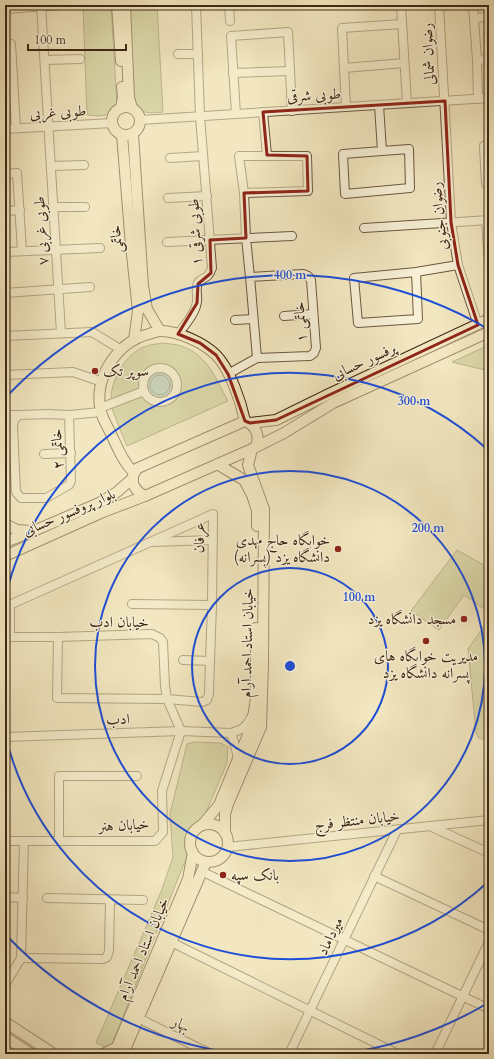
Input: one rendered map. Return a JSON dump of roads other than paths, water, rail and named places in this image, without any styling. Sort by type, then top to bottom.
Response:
[{"type":"main road","points":[[117,5],[123,97],[121,108]]},
{"type":"main road","points":[[125,5],[129,98],[132,108]]},
{"type":"main road","points":[[121,108],[132,108],[138,113],[140,120],[139,128],[133,134],[122,135],[115,130],[112,123],[114,114],[121,108]]},
{"type":"main road","name":"خاتمی","points":[[133,134],[143,286],[147,310],[160,331]]},
{"type":"main road","name":"خاتمی","points":[[122,135],[138,311],[134,340]]},
{"type":"main road","name":"پرفسور حسابی","points":[[133,476],[138,468],[247,422],[276,420],[489,320]]},
{"type":"main road","points":[[145,496],[136,489],[133,476],[125,464],[101,410],[99,400],[102,382],[108,367],[120,349],[134,340],[160,331],[178,334],[200,343],[216,355],[228,374],[247,422],[256,431],[258,436],[248,465],[241,465],[238,467],[236,475]]},
{"type":"main road","name":"پرفسور حسابی","points":[[217,464],[284,433],[333,403],[489,332]]},
{"type":"main road","name":"بلوار پروفسور حسابی","points":[[5,556],[103,512],[145,496],[217,464]]},
{"type":"main road","name":"خیابان استاد احمد آرام","points":[[203,824],[219,805],[238,762],[252,725],[255,712],[257,510],[252,495],[244,480],[217,464]]},
{"type":"main road","name":"خیابان استاد احمد آرام","points":[[226,833],[225,814],[228,804],[261,727],[264,509],[248,465]]},
{"type":"main road","name":"بلوار پروفسور حسابی","points":[[5,541],[36,530],[99,503],[117,492],[133,476]]},
{"type":"main road","points":[[5,524],[17,530],[36,530]]},
{"type":"main road","points":[[5,541],[5,546]]},
{"type":"main road","points":[[203,824],[214,824],[226,833],[228,847],[225,854],[220,859],[204,867],[193,853],[190,845],[190,836],[195,828],[203,824]]},
{"type":"main road","name":"خیابان استاد احمد آرام","points":[[118,1052],[188,879],[193,853]]},
{"type":"main road","name":"خیابان استاد احمد آرام","points":[[118,1052],[138,1018],[204,867]]},
{"type":"main road","points":[[5,1022],[54,1054]]},
{"type":"main road","points":[[5,1037],[31,1054]]},
{"type":"main road","points":[[103,1054],[118,1052]]},
{"type":"street","points":[[5,9],[61,5]]},
{"type":"street","name":"طوبی شرقی ۱","points":[[178,334],[190,317],[197,303],[198,284],[200,281],[208,277],[212,268],[200,116],[196,5]]},
{"type":"street","points":[[229,5],[230,21]]},
{"type":"street","points":[[400,5],[406,103]]},
{"type":"street","name":"رضوان شمالی","points":[[440,5],[445,101]]},
{"type":"street","points":[[473,5],[475,18],[478,99]]},
{"type":"street","name":"طوبی غربی ۷","points":[[41,6],[61,333]]},
{"type":"street","points":[[475,18],[489,17]]},
{"type":"street","points":[[346,107],[342,28],[402,24]]},
{"type":"street","points":[[236,114],[231,36],[288,32],[292,110]]},
{"type":"street","points":[[8,44],[9,81],[16,128]]},
{"type":"street","points":[[178,54],[198,54]]},
{"type":"street","points":[[45,60],[80,59]]},
{"type":"street","points":[[477,60],[489,59]]},
{"type":"street","points":[[344,68],[404,63]]},
{"type":"street","points":[[233,73],[290,70]]},
{"type":"street","name":"طوبی شرقی","points":[[140,120],[489,98]]},
{"type":"street","name":"رضوان جنوبی","points":[[445,101],[451,222],[458,266],[478,325]]},
{"type":"street","points":[[380,105],[382,151]]},
{"type":"street","points":[[263,112],[267,155]]},
{"type":"street","name":"طوبی غربی","points":[[5,129],[112,123]]},
{"type":"street","points":[[489,146],[484,146],[486,184],[489,184]]},
{"type":"street","points":[[409,149],[410,188],[345,194],[343,154],[382,151],[409,149]]},
{"type":"street","points":[[170,158],[203,156]]},
{"type":"street","points":[[244,193],[308,191],[306,156],[240,156],[257,358]]},
{"type":"street","points":[[51,166],[84,165]]},
{"type":"street","points":[[5,174],[17,173],[22,251]]},
{"type":"street","points":[[168,198],[207,196]]},
{"type":"street","points":[[54,207],[85,207]]},
{"type":"street","points":[[5,211],[20,210]]},
{"type":"street","points":[[364,228],[488,220],[489,264]]},
{"type":"street","points":[[167,242],[292,236]]},
{"type":"street","points":[[5,252],[100,248]]},
{"type":"street","points":[[416,272],[418,319],[358,324],[354,278],[458,266]]},
{"type":"street","name":"خاتمی ۱","points":[[228,374],[257,358],[310,356],[314,353],[316,348],[311,280],[308,276],[303,274],[250,277]]},
{"type":"street","points":[[5,293],[90,287]]},
{"type":"street","points":[[284,316],[313,314]]},
{"type":"street","points":[[235,320],[253,319]]},
{"type":"street","points":[[5,336],[92,332],[120,349]]},
{"type":"street","points":[[155,368],[168,369],[177,379],[178,386],[176,392],[168,401],[153,401],[144,391],[144,378],[148,372],[155,368]]},
{"type":"street","points":[[5,375],[72,372],[102,382]]},
{"type":"street","name":"خاتمی ۲","points":[[69,415],[72,478],[69,485],[46,498],[21,498],[16,492],[14,420],[19,416],[48,414],[69,415],[101,410],[144,391]]},
{"type":"street","points":[[5,415],[19,416]]},
{"type":"street","points":[[44,454],[71,453]]},
{"type":"street","name":"عرفان","points":[[7,606],[213,514],[210,694],[207,700],[202,702],[167,699]]},
{"type":"street","points":[[148,542],[213,540]]},
{"type":"street","points":[[132,604],[212,605]]},
{"type":"street","points":[[7,606],[8,637]]},
{"type":"street","name":"خیابان ادب","points":[[8,637],[152,634],[160,638],[163,642],[167,699],[181,731]]},
{"type":"street","points":[[58,637],[57,698],[167,699]]},
{"type":"street","points":[[183,660],[210,661]]},
{"type":"street","points":[[238,762],[231,733],[242,729],[255,712]]},
{"type":"street","name":"ادب","points":[[5,736],[181,731],[231,733]]},
{"type":"street","name":"خیابان هنر","points":[[5,841],[154,841],[163,832],[162,791],[181,731]]},
{"type":"street","points":[[59,841],[60,776],[137,776]]},
{"type":"street","name":"خیابان منتظر فرج","points":[[228,847],[489,820]]},
{"type":"street","points":[[431,827],[489,853]]},
{"type":"street","name":"میرداماد","points":[[289,1054],[396,830]]},
{"type":"street","points":[[5,986],[21,958],[24,841]]},
{"type":"street","points":[[204,867],[344,940],[489,1009]]},
{"type":"street","points":[[374,876],[489,930]]},
{"type":"street","points":[[5,897],[23,898]]},
{"type":"street","points":[[47,898],[143,900]]},
{"type":"street","points":[[21,958],[103,959],[107,957],[109,951],[110,900]]},
{"type":"street","points":[[171,942],[398,1054]]},
{"type":"street","points":[[435,1054],[489,942]]},
{"type":"street","name":"بهار","points":[[138,1018],[211,1054]]},
{"type":"water","points":[[160,371],[170,375],[174,385],[170,395],[160,399],[150,395],[146,385],[150,375]]},
{"type":"place","name":"سوپر تک","points":[[95,371]]},
{"type":"place","name":"خوابگاه حاج مهدی (پسرانه) دانشگاه یزد","points":[[338,549]]},
{"type":"place","name":"مسجد دانشگاه یزد","points":[[464,619]]},
{"type":"place","name":"مدیریت خوابگاه های پسرانه دانشگاه یزد","points":[[426,641]]},
{"type":"place","name":"بانک سپه","points":[[223,875]]}]
